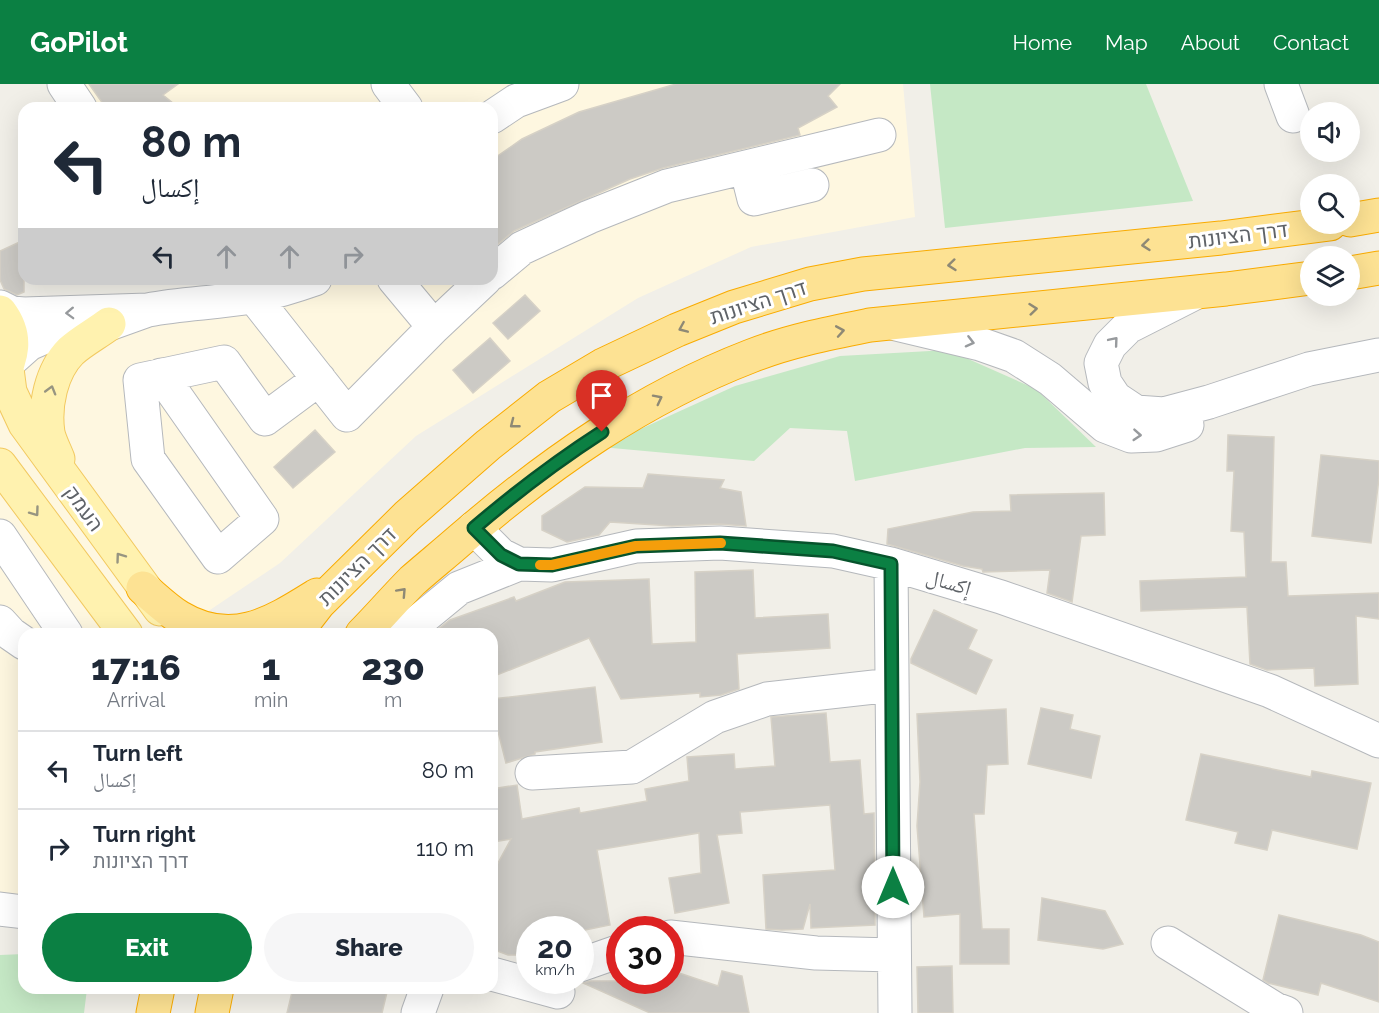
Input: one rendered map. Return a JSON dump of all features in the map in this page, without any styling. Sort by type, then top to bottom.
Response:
[{"type":"highway","points":[[1360,218],[1379,215]]},
{"type":"highway","name":"דרך הציונות","points":[[300,628],[342,579],[407,516],[488,445],[549,397],[603,365],[734,307],[810,284],[863,274],[1300,228]]},
{"type":"highway","points":[[1360,271],[1379,268]]},
{"type":"highway","points":[[368,628],[412,582],[474,528],[512,495],[570,452],[634,412],[692,382],[752,356],[822,334],[892,323],[1300,279]]},
{"type":"highway","points":[[255,628],[274,621],[342,579]]},
{"type":"highway","points":[[143,588],[179,616],[208,628]]},
{"type":"highway","points":[[153,1013],[157,994]]},
{"type":"highway","points":[[212,1013],[216,994]]},
{"type":"main road","name":"העמק","points":[[0,312],[6,320],[12,339],[6,370],[10,392],[25,424],[143,588],[179,628]]},
{"type":"main road","points":[[68,486],[49,435],[46,413],[50,389],[70,352],[109,324]]},
{"type":"main road","name":"העמק","points":[[0,465],[122,628]]},
{"type":"street","points":[[64,84],[76,102]]},
{"type":"street","points":[[388,84],[402,102]]},
{"type":"street","points":[[498,113],[516,101],[562,84]]},
{"type":"street","points":[[1281,84],[1293,116]]},
{"type":"street","points":[[498,268],[522,248],[589,217],[667,186],[879,135]]},
{"type":"street","points":[[746,167],[754,199],[812,185]]},
{"type":"street","points":[[0,307],[12,313],[24,314],[159,298],[254,297],[299,285]]},
{"type":"street","points":[[399,285],[434,327]]},
{"type":"street","points":[[254,297],[347,415],[479,285]]},
{"type":"street","points":[[1198,292],[1128,327],[1110,345],[1101,363],[1105,384],[1115,398],[1136,412],[1164,414],[1209,402],[1309,369],[1379,355]]},
{"type":"street","points":[[6,370],[29,344],[45,337],[109,324],[159,298]]},
{"type":"street","points":[[892,323],[980,344],[1014,356],[1050,379],[1105,426],[1131,436],[1156,435],[1183,427],[1268,381]]},
{"type":"street","points":[[161,375],[262,519],[218,557],[148,459],[140,380],[161,375],[224,362],[265,419],[319,379]]},
{"type":"street","points":[[474,528],[501,555],[519,564]]},
{"type":"street","points":[[0,536],[62,628]]},
{"type":"street","name":"إكسال","points":[[519,564],[552,565],[636,546],[720,543],[833,551],[891,564],[1001,597],[1270,691],[1379,741]]},
{"type":"street","points":[[410,628],[459,588],[519,564]]},
{"type":"street","points":[[891,564],[895,1013]]},
{"type":"street","points":[[0,622],[18,639]]},
{"type":"street","points":[[532,772],[632,767],[715,717],[767,699],[892,685]]},
{"type":"street","points":[[0,909],[18,911]]},
{"type":"street","points":[[684,939],[816,953],[893,955]]},
{"type":"street","points":[[1168,944],[1275,1009],[1287,1013]]},
{"type":"street","points":[[498,976],[557,995]]},
{"type":"street","points":[[418,1013],[425,994]]},
{"type":"shaded area","points":[[76,84],[903,84],[915,217],[751,247],[638,298],[416,436],[280,563],[201,616],[189,628],[18,628],[18,917],[0,915],[0,310],[214,287],[212,285],[498,285],[498,102],[88,102]]},
{"type":"green space","points":[[930,84],[1146,84],[1193,201],[945,228]]},
{"type":"green space","points":[[948,350],[1036,389],[1096,447],[1025,448],[855,481],[847,431],[790,428],[754,461],[601,447],[735,386],[840,356]]},
{"type":"green space","points":[[18,954],[18,994],[86,994],[84,1013],[0,1013],[0,955]]},
{"type":"building","points":[[89,84],[178,84],[163,95],[172,102],[102,102]]},
{"type":"building","points":[[676,84],[840,84],[828,96],[837,107],[798,128],[800,135],[663,168],[630,179],[514,231],[498,244],[498,156],[522,139],[579,112]]},
{"type":"building","points":[[18,243],[18,285],[24,285],[24,292],[17,295],[4,289],[0,280],[0,251]]},
{"type":"building","points":[[525,295],[540,311],[508,339],[493,323]]},
{"type":"building","points":[[490,338],[510,361],[473,393],[453,370]]},
{"type":"building","points":[[315,430],[335,452],[293,488],[274,467]]},
{"type":"building","points":[[1228,435],[1274,437],[1271,562],[1286,562],[1288,596],[1379,593],[1379,619],[1356,616],[1358,684],[1315,686],[1314,668],[1267,670],[1250,664],[1247,607],[1141,611],[1140,581],[1246,577],[1244,532],[1231,531],[1234,471],[1227,471]]},
{"type":"building","points":[[1321,455],[1379,461],[1371,543],[1312,536]]},
{"type":"building","points":[[648,474],[724,480],[720,488],[741,492],[746,526],[719,524],[672,526],[610,522],[599,535],[567,542],[542,530],[542,516],[585,487],[643,488]]},
{"type":"building","points":[[1104,493],[1105,535],[1081,536],[1072,602],[1047,593],[1050,570],[983,572],[982,569],[963,566],[887,544],[888,529],[973,512],[1011,511],[1010,495]]},
{"type":"building","points":[[753,570],[755,618],[828,614],[830,648],[737,654],[739,689],[721,695],[700,697],[700,693],[621,699],[589,638],[498,675],[498,628],[440,628],[450,620],[514,597],[516,601],[565,582],[649,579],[652,644],[696,642],[695,572]]},
{"type":"building","points":[[934,610],[977,630],[968,649],[992,660],[976,694],[911,663]]},
{"type":"building","points":[[595,687],[602,742],[535,752],[535,754],[506,763],[498,732],[498,698]]},
{"type":"building","points":[[1041,708],[1073,715],[1070,729],[1100,736],[1091,778],[1028,764]]},
{"type":"building","points":[[1006,709],[1008,764],[987,765],[984,814],[974,814],[982,929],[1009,929],[1009,964],[960,964],[960,914],[924,917],[917,826],[920,782],[917,714]]},
{"type":"building","points":[[826,713],[830,762],[860,760],[864,814],[874,813],[875,925],[811,928],[810,904],[803,929],[766,929],[763,875],[835,870],[830,805],[740,812],[742,833],[717,835],[729,903],[675,913],[669,878],[701,873],[699,833],[597,850],[608,916],[606,916],[606,926],[594,928],[594,916],[516,916],[516,955],[498,951],[498,863],[511,839],[498,841],[498,788],[517,785],[522,819],[579,808],[580,813],[647,801],[645,789],[689,781],[687,757],[734,754],[735,769],[775,766],[771,717]]},
{"type":"building","points":[[1201,754],[1311,777],[1312,771],[1371,783],[1357,849],[1272,830],[1267,850],[1235,843],[1238,832],[1186,820]]},
{"type":"building","points":[[1042,898],[1105,911],[1123,944],[1103,949],[1038,940]]},
{"type":"building","points":[[1279,915],[1361,935],[1379,942],[1379,1002],[1321,983],[1318,995],[1263,980]]},
{"type":"building","points":[[952,966],[953,1013],[918,1013],[917,967]]},
{"type":"building","points":[[722,971],[742,976],[749,1013],[650,1013],[608,994],[684,994],[684,975],[718,986]]},
{"type":"building","points":[[594,981],[606,981],[606,993],[594,988]]},
{"type":"building","points":[[292,994],[387,994],[382,1013],[287,1013]]},
{"type":"slow traffic","points":[[540,565],[552,565],[636,546],[721,543]]},
{"type":"route","points":[[602,432],[570,452],[512,495],[474,528],[501,555],[519,564],[552,565],[636,546],[720,543],[833,551],[891,564],[893,887]]}]
